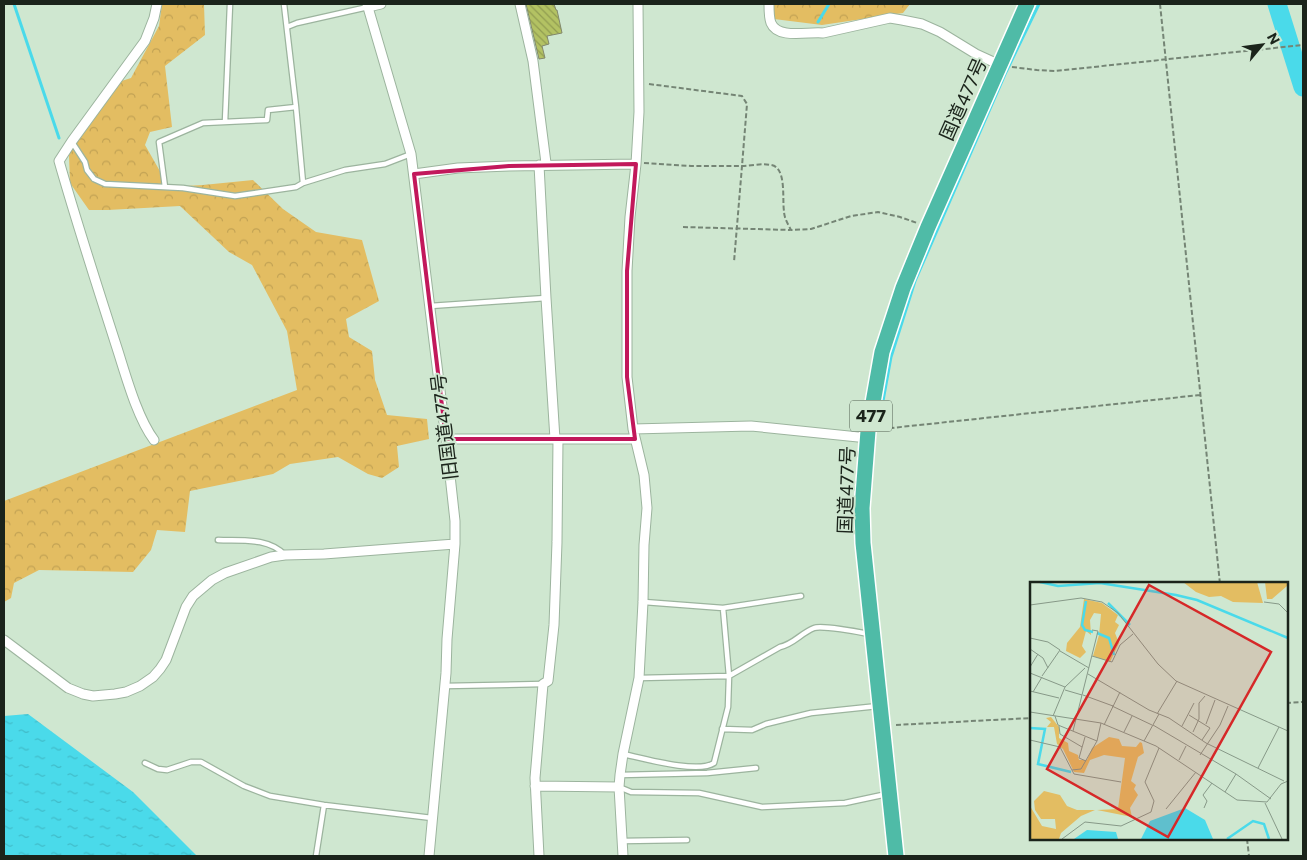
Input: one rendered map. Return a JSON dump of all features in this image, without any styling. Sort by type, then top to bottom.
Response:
[{"type":"highway","name":"国道477号","points":[[896,856],[863,543],[862,508],[868,434],[882,352],[903,288],[1027,4]]},
{"type":"street","points":[[154,440],[146,430],[130,387],[59,161],[72,140],[145,41],[157,4]]},
{"type":"street","points":[[368,5],[381,4]]},
{"type":"street","points":[[520,4],[533,60],[540,107],[546,163],[540,165]]},
{"type":"street","points":[[623,856],[619,787],[622,754],[639,678],[647,508],[644,475],[633,429],[627,377],[627,271],[636,163],[638,112],[638,4]]},
{"type":"street","points":[[769,4],[771,23],[780,32],[823,33],[890,18],[922,24],[1000,65]]},
{"type":"street","name":"旧国道477号","points":[[368,5],[411,154],[455,521],[445,686],[429,856]]},
{"type":"street","points":[[414,174],[458,168],[636,163]]},
{"type":"street","points":[[539,856],[535,786],[543,684],[548,681],[554,625],[557,542],[557,439],[546,298],[540,165]]},
{"type":"street","points":[[633,429],[751,426],[868,434]]},
{"type":"street","points":[[446,440],[636,439]]},
{"type":"street","points":[[4,640],[68,688],[93,696],[126,692],[140,686],[153,677],[160,669],[169,655],[186,607],[200,589],[218,576],[271,557],[285,555],[324,554],[455,544]]},
{"type":"street","points":[[535,786],[619,787]]},
{"type":"lane","points":[[224,122],[230,4]]},
{"type":"lane","points":[[284,4],[288,27],[302,183]]},
{"type":"lane","points":[[288,27],[368,5]]},
{"type":"lane","points":[[165,187],[159,142],[203,123],[267,120],[268,110],[296,107]]},
{"type":"lane","points":[[72,140],[85,162],[87,170],[94,179],[105,184],[183,188],[235,196],[296,187],[302,183],[345,170],[385,164],[411,154]]},
{"type":"lane","points":[[430,306],[546,298]]},
{"type":"lane","points":[[218,540],[262,542],[278,548],[285,555]]},
{"type":"lane","points":[[643,602],[723,608],[801,596]]},
{"type":"lane","points":[[622,754],[677,766],[708,767],[714,763],[728,707],[729,676],[723,608]]},
{"type":"lane","points":[[639,678],[729,676],[780,647],[788,645],[816,626],[873,634]]},
{"type":"lane","points":[[445,686],[543,684]]},
{"type":"lane","points":[[722,729],[752,730],[766,724],[811,713],[881,705]]},
{"type":"lane","points":[[145,763],[167,770],[191,762],[201,762],[244,786],[270,796],[324,806],[432,818]]},
{"type":"lane","points":[[620,775],[707,773],[756,768]]},
{"type":"lane","points":[[619,787],[632,792],[699,793],[762,806],[846,803],[890,794]]},
{"type":"lane","points":[[316,856],[324,806]]},
{"type":"lane","points":[[622,841],[687,840]]},
{"type":"path","points":[[1160,4],[1220,582]]},
{"type":"path","points":[[1000,65],[1055,71],[1302,45]]},
{"type":"path","points":[[638,85],[646,84],[742,96],[747,104],[734,262]]},
{"type":"path","points":[[636,163],[691,166],[772,164],[776,167],[782,180],[783,211],[791,230]]},
{"type":"path","points":[[683,227],[811,229],[851,216],[878,212],[900,217],[928,227]]},
{"type":"path","points":[[868,434],[898,427],[1200,395]]},
{"type":"path","points":[[1287,703],[1303,702]]},
{"type":"path","points":[[883,726],[1030,718]]},
{"type":"path","points":[[1247,840],[1249,856]]},
{"type":"highlighted area","points":[[636,164],[627,271],[627,377],[635,439],[446,439],[414,174],[509,166]]},
{"type":"green space","points":[[162,4],[204,4],[205,35],[165,66],[172,127],[150,132],[145,145],[169,187],[253,180],[283,209],[316,232],[362,240],[379,301],[346,319],[349,337],[372,351],[375,380],[387,415],[427,419],[429,439],[397,446],[399,467],[382,478],[368,474],[338,457],[290,464],[273,474],[190,491],[185,532],[157,530],[151,550],[133,572],[39,570],[14,583],[11,598],[4,602],[4,501],[297,390],[287,331],[252,265],[229,252],[180,206],[89,210],[70,183],[69,155],[78,126],[109,85],[131,78],[159,26]]},
{"type":"green space","points":[[772,4],[910,4],[903,13],[822,25],[774,19]]},
{"type":"water","points":[[28,714],[133,792],[197,856],[4,856],[4,716]]},
{"type":"building","points":[[526,4],[554,4],[557,10],[562,33],[547,36],[549,44],[542,46],[545,58],[539,59]]},
{"type":"waterway","points":[[14,4],[59,138]]},
{"type":"waterway","points":[[818,22],[829,4]]},
{"type":"waterway","points":[[879,423],[891,357],[915,281],[1006,72],[1039,4]]},
{"type":"waterway","points":[[1277,4],[1303,87]]}]
